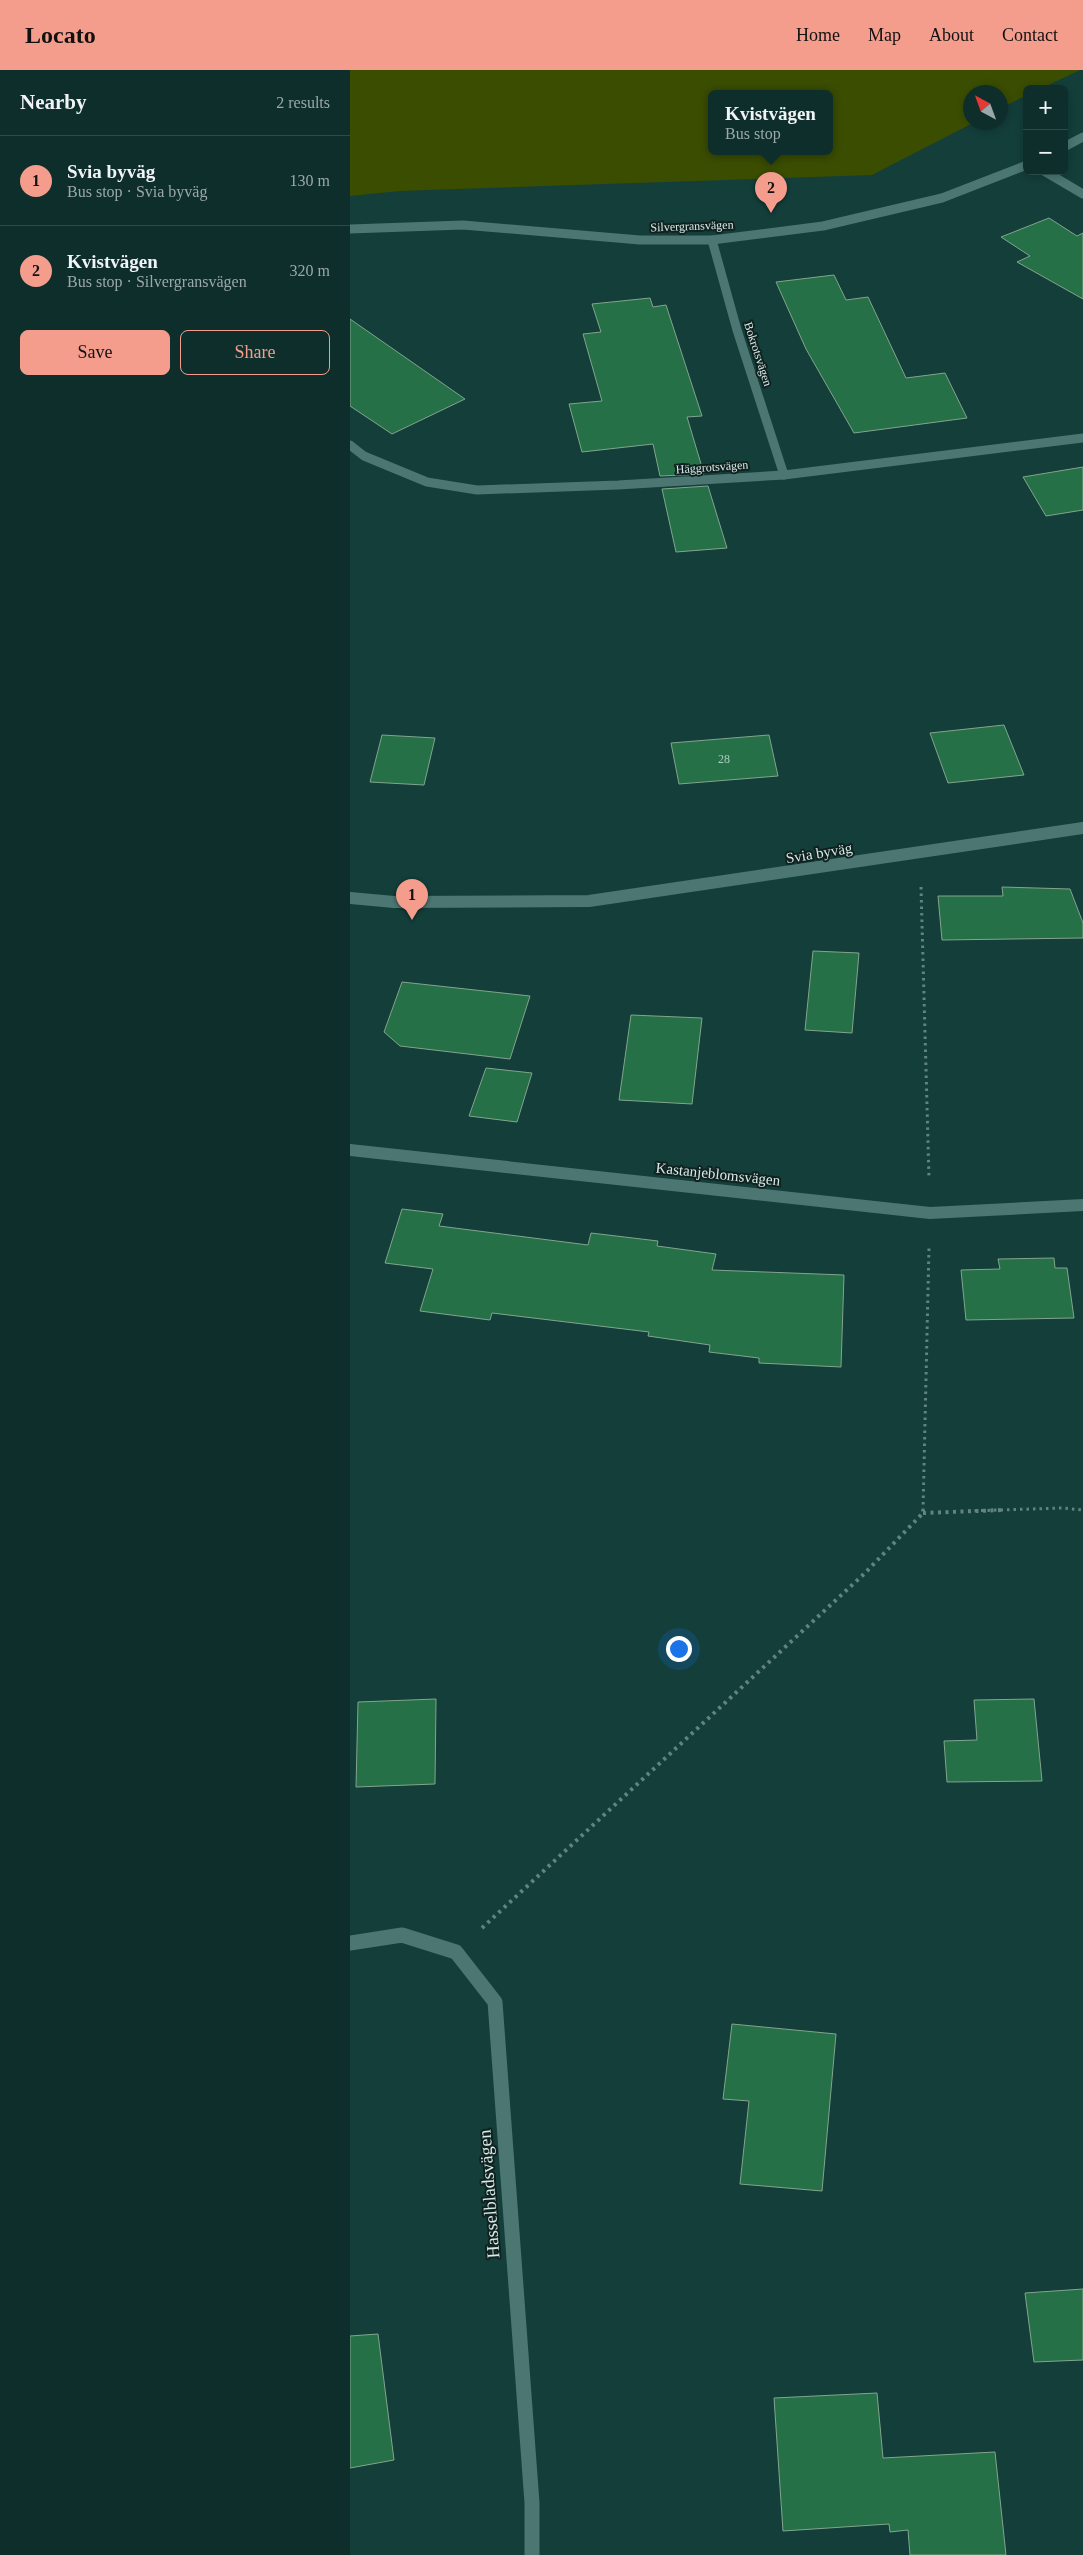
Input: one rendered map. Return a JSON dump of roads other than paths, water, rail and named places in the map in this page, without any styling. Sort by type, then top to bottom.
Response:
[{"type":"street","points":[[1068,145],[1083,137]]},
{"type":"street","name":"Silvergransvägen","points":[[350,229],[463,225],[640,240],[712,240],[823,226],[942,198],[1023,168]]},
{"type":"street","points":[[1051,175],[1083,194]]},
{"type":"street","name":"Bokrotsvägen","points":[[712,240],[737,330],[784,475]]},
{"type":"street","name":"Häggrotsvägen","points":[[350,445],[364,456],[427,482],[477,490],[618,485],[784,475],[1083,438]]},
{"type":"street","name":"Svia byväg","points":[[350,898],[394,902],[589,901],[1083,828]]},
{"type":"street","name":"Kastanjeblomsvägen","points":[[350,1150],[930,1213],[1083,1205]]},
{"type":"street","name":"Hasselbladsvägen","points":[[350,1943],[402,1934],[456,1952],[495,2002],[531,2493],[532,2555]]},
{"type":"place","name":"Kvistvägen","points":[[771,213]]},
{"type":"place","name":"Svia byväg","points":[[412,920]]}]
